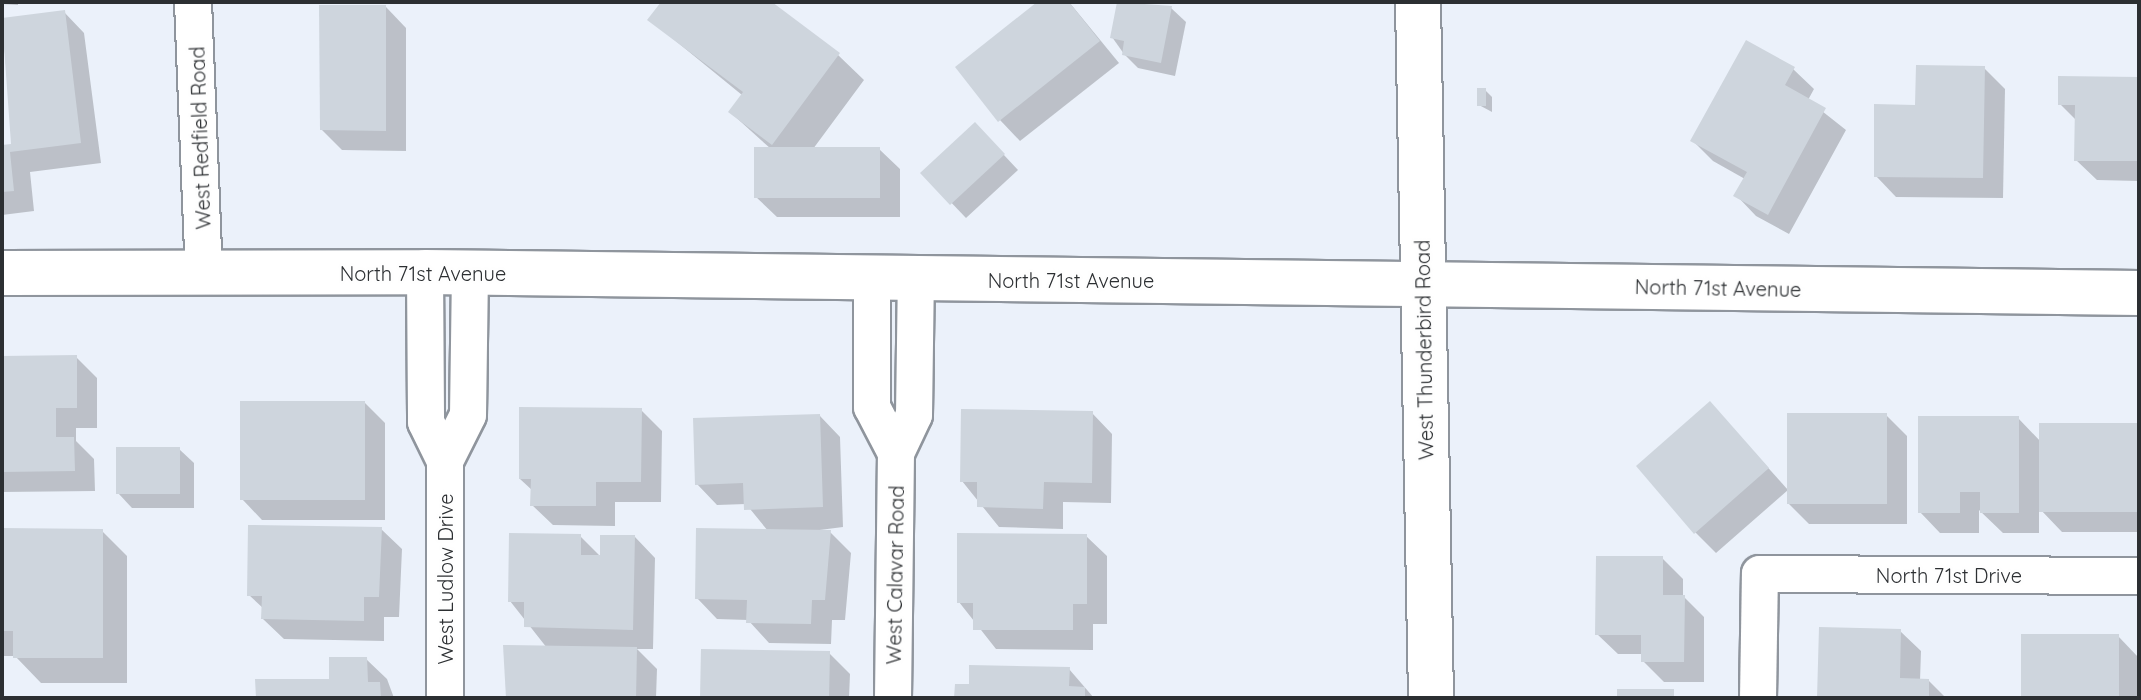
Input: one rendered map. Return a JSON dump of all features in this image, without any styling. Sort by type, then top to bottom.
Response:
[{"type":"street","name":"West Redfield Road","points":[[193,2],[204,274]]},
{"type":"street","name":"West Thunderbird Road","points":[[1418,2],[1431,698]]},
{"type":"street","name":"West Ludlow Drive","points":[[425,272],[426,422],[445,461],[445,698]]},
{"type":"street","name":"North 71st Avenue","points":[[2,273],[470,272],[2139,293]]},
{"type":"street","name":"West Ludlow Drive","points":[[445,461],[468,415],[470,272]]},
{"type":"street","name":"West Calavar Road","points":[[872,278],[872,407],[896,453]]},
{"type":"street","name":"West Calavar Road","points":[[893,698],[896,453],[914,415],[916,279]]},
{"type":"street","points":[[424,373],[469,373]]},
{"type":"street","points":[[872,379],[916,378]]},
{"type":"street","name":"North 71st Drive","points":[[1758,698],[1760,574],[2139,576]]},
{"type":"building","points":[[661,2],[772,2],[840,53],[772,145],[728,112],[743,92],[647,20]]},
{"type":"building","points":[[1037,2],[1069,2],[1100,41],[998,122],[955,67]]},
{"type":"building","points":[[1117,2],[1172,6],[1161,63],[1122,55],[1124,41],[1110,38]]},
{"type":"building","points":[[319,5],[386,5],[386,131],[320,130]]},
{"type":"building","points":[[65,10],[81,143],[10,152],[14,191],[2,192],[2,145],[11,144],[2,18]]},
{"type":"building","points":[[1746,40],[1795,67],[1785,85],[1826,108],[1768,215],[1733,196],[1747,172],[1690,141]]},
{"type":"building","points":[[1916,65],[1985,66],[1983,178],[1874,177],[1874,104],[1915,105]]},
{"type":"building","points":[[2058,76],[2139,77],[2139,161],[2074,161],[2075,105],[2058,105]]},
{"type":"building","points":[[1477,88],[1486,88],[1486,106],[1477,106]]},
{"type":"building","points":[[975,122],[1005,154],[950,205],[920,173]]},
{"type":"building","points":[[754,147],[880,147],[880,198],[754,198]]},
{"type":"building","points":[[77,355],[77,408],[56,408],[56,437],[74,437],[75,471],[2,472],[2,356]]},
{"type":"building","points":[[240,401],[365,401],[365,500],[240,500]]},
{"type":"building","points":[[1710,401],[1769,468],[1694,534],[1636,466]]},
{"type":"building","points":[[519,407],[642,408],[641,482],[596,482],[596,506],[530,506],[531,479],[519,479]]},
{"type":"building","points":[[961,409],[1093,411],[1092,483],[1044,482],[1043,509],[977,507],[977,482],[960,482]]},
{"type":"building","points":[[1787,413],[1887,413],[1887,504],[1787,504]]},
{"type":"building","points":[[820,414],[823,507],[744,510],[743,483],[695,485],[693,418]]},
{"type":"building","points":[[1918,416],[2019,416],[2019,513],[1980,513],[1980,492],[1960,492],[1960,513],[1918,513]]},
{"type":"building","points":[[2039,423],[2138,423],[2138,512],[2039,512]]},
{"type":"building","points":[[116,447],[180,447],[180,494],[116,494]]},
{"type":"building","points":[[248,525],[382,527],[379,597],[364,597],[364,621],[261,619],[262,596],[247,596]]},
{"type":"building","points":[[2,528],[103,529],[103,658],[13,658],[13,631],[2,631]]},
{"type":"building","points":[[696,528],[831,530],[825,600],[812,600],[811,624],[746,623],[747,600],[695,599]]},
{"type":"building","points":[[509,533],[581,534],[581,555],[600,555],[600,535],[635,535],[633,630],[524,627],[524,602],[508,602]]},
{"type":"building","points":[[957,533],[1087,534],[1087,604],[1073,604],[1073,630],[973,630],[973,603],[957,603]]},
{"type":"building","points":[[1596,556],[1663,556],[1663,595],[1685,595],[1684,662],[1641,662],[1641,635],[1595,635]]},
{"type":"building","points":[[1819,627],[1901,629],[1900,678],[1929,679],[1929,698],[1817,698]]},
{"type":"building","points":[[2021,634],[2119,634],[2119,698],[2021,698]]},
{"type":"building","points":[[503,645],[637,647],[636,698],[506,698]]},
{"type":"building","points":[[701,649],[830,651],[829,698],[700,698]]},
{"type":"building","points":[[329,657],[367,657],[368,682],[380,682],[381,698],[256,698],[255,679],[329,679]]},
{"type":"building","points":[[969,665],[1070,667],[1069,686],[1085,687],[1085,698],[954,698],[955,684],[969,684]]},
{"type":"building","points":[[1617,689],[1674,689],[1674,698],[1617,698]]}]
